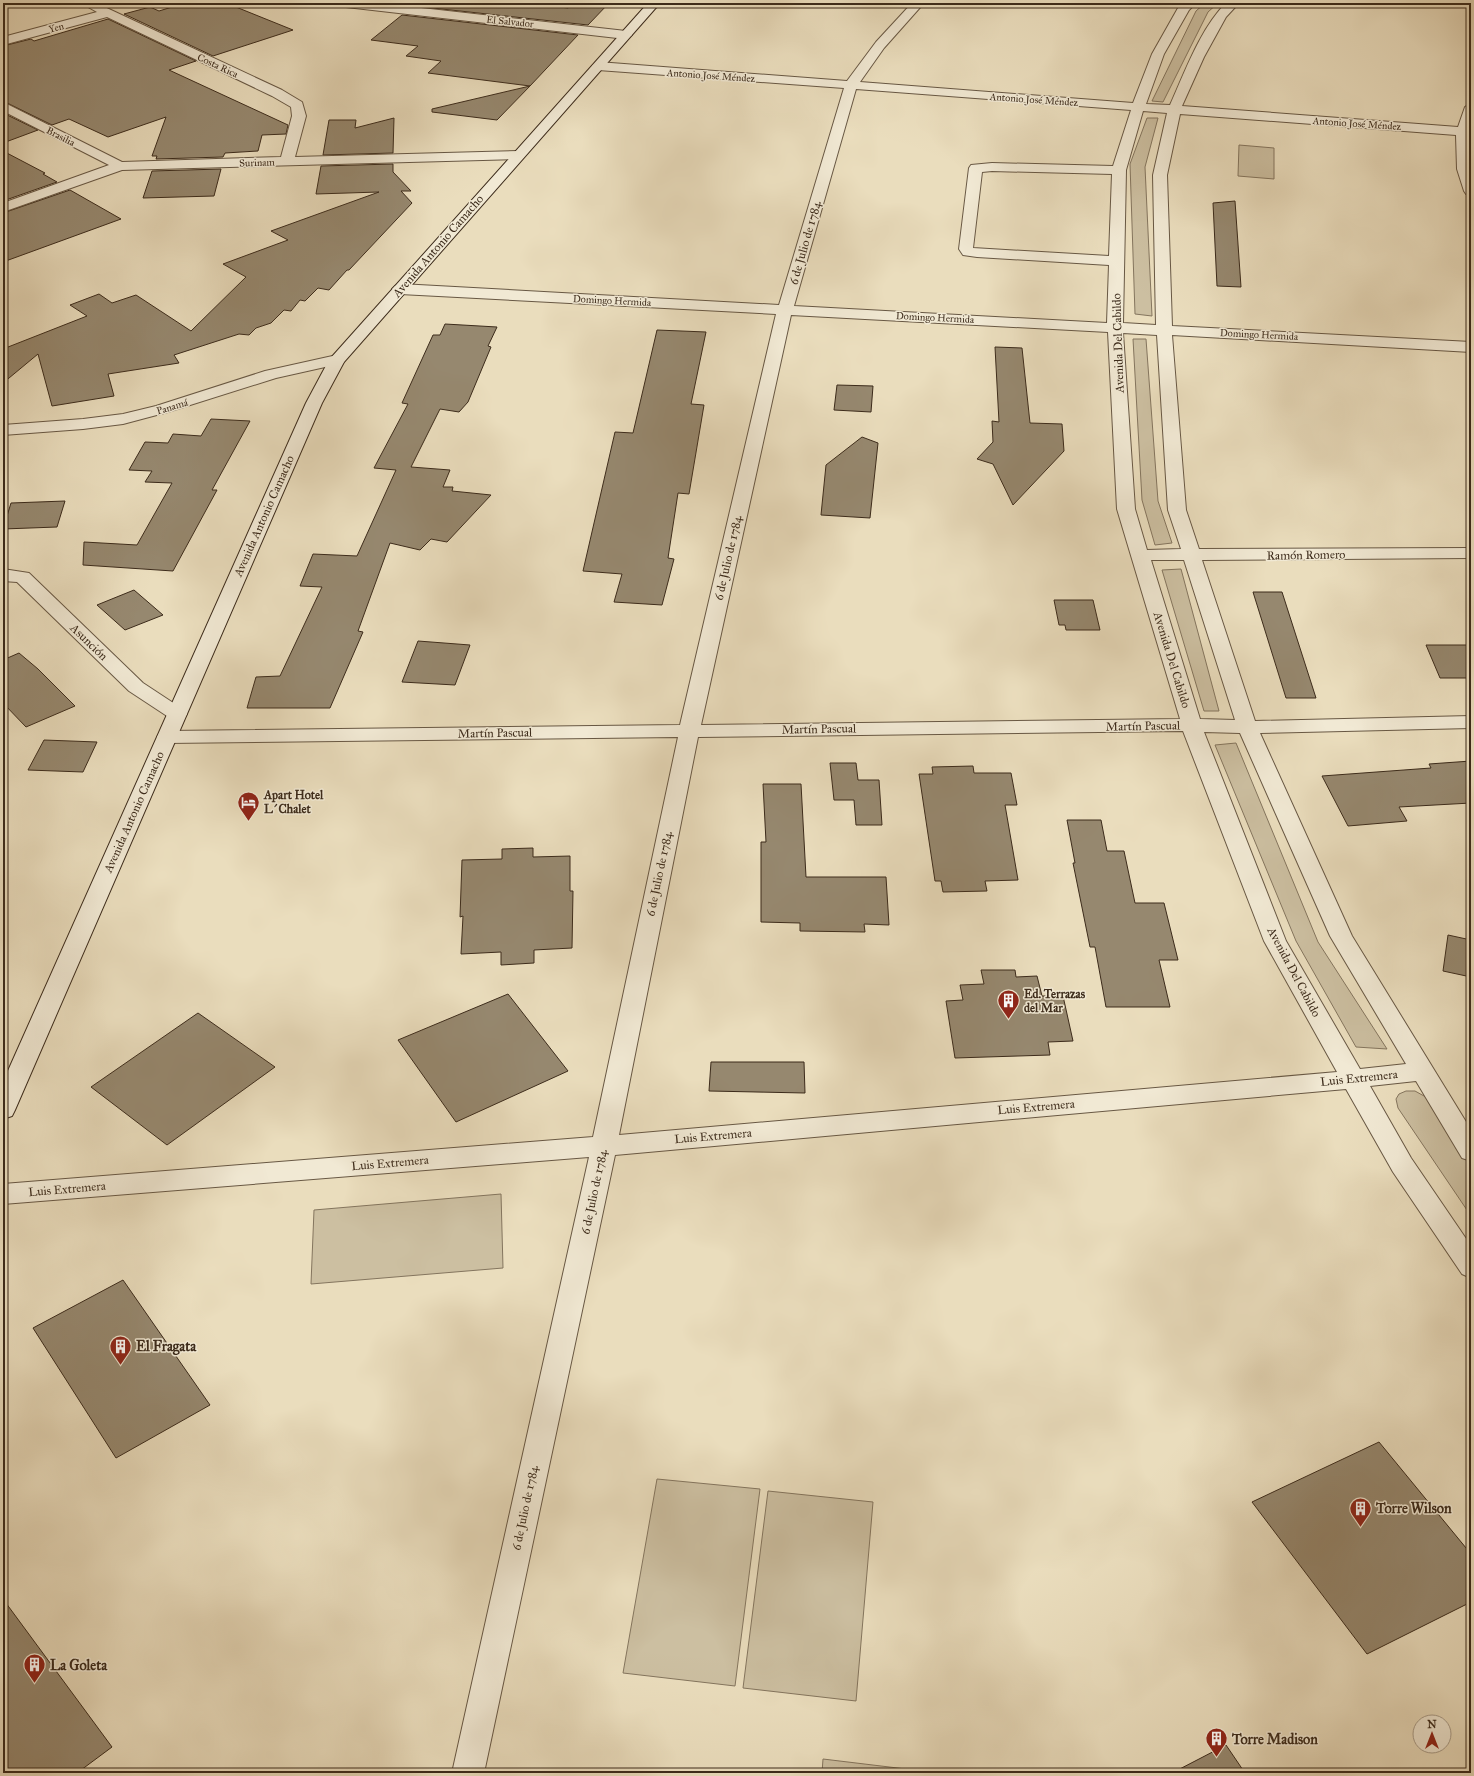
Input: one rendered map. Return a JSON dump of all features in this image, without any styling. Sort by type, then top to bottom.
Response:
[{"type":"street","name":"Costa Rica","points":[[87,3],[277,93],[297,105],[299,116],[287,161]]},
{"type":"street","name":"El Salvador","points":[[346,3],[626,34]]},
{"type":"street","name":"Avenida Antonio Camacho","points":[[3,1110],[314,403],[337,360],[654,3]]},
{"type":"street","name":"6 de Julio de 1784","points":[[468,1773],[604,1146],[688,731],[786,309],[851,85],[880,45],[918,3]]},
{"type":"street","name":"Avenida Del Cabildo","points":[[1190,3],[1184,8],[1158,54],[1138,107],[1119,170],[1115,326],[1126,509],[1191,725],[1275,941],[1402,1165],[1471,1267]]},
{"type":"street","points":[[1233,3],[1221,15],[1198,58],[1174,110],[1160,175],[1164,329],[1177,510],[1247,727],[1341,936],[1471,1151]]},
{"type":"street","name":"Yen","points":[[3,41],[108,13]]},
{"type":"street","name":"Antonio José Méndez","points":[[598,66],[1467,131]]},
{"type":"street","name":"Brasilia","points":[[3,106],[120,166]]},
{"type":"street","points":[[1471,107],[1467,131],[1464,169],[1471,191]]},
{"type":"street","name":"Surinam","points":[[3,208],[120,166],[518,155]]},
{"type":"street","points":[[1116,261],[977,253],[968,252],[966,249],[976,168],[992,167],[1119,170]]},
{"type":"street","name":"Domingo Hermida","points":[[400,289],[1115,326],[1471,347]]},
{"type":"street","name":"Panamá","points":[[3,430],[107,422],[162,410],[273,373],[305,364],[337,360]]},
{"type":"street","name":"Ramón Romero","points":[[1140,555],[1192,556],[1471,553]]},
{"type":"street","name":"Asunción","points":[[3,575],[22,576],[136,687],[177,714]]},
{"type":"street","name":"Martín Pascual","points":[[167,737],[1191,725],[1247,727],[1471,722]]},
{"type":"street","name":"Luis Extremera","points":[[3,1194],[604,1146],[1353,1079],[1423,1071]]},
{"type":"shaded area","points":[[1205,3],[1218,3],[1208,12],[1163,102],[1152,101],[1196,11]]},
{"type":"shaded area","points":[[1147,118],[1158,118],[1145,167],[1152,316],[1135,314],[1130,164]]},
{"type":"shaded area","points":[[1239,145],[1274,148],[1274,179],[1238,176]]},
{"type":"shaded area","points":[[1133,339],[1146,339],[1158,501],[1172,543],[1155,545],[1142,500]]},
{"type":"shaded area","points":[[1181,569],[1219,711],[1204,711],[1162,570]]},
{"type":"shaded area","points":[[1236,743],[1318,942],[1387,1049],[1356,1047],[1296,941],[1215,745]]},
{"type":"shaded area","points":[[1406,1091],[1415,1091],[1424,1096],[1433,1104],[1452,1139],[1471,1167],[1471,1216],[1398,1108],[1396,1099],[1399,1094]]},
{"type":"shaded area","points":[[501,1194],[503,1268],[311,1284],[314,1210]]},
{"type":"shaded area","points":[[657,1479],[760,1489],[735,1686],[623,1673]]},
{"type":"shaded area","points":[[768,1491],[873,1502],[856,1701],[743,1688]]},
{"type":"shaded area","points":[[823,1759],[939,1773],[822,1773]]},
{"type":"building","points":[[185,3],[226,3],[293,30],[213,56],[124,14],[150,7],[159,11]]},
{"type":"building","points":[[417,3],[528,3],[568,8],[574,3],[609,3],[588,25],[414,6]]},
{"type":"building","points":[[402,15],[578,35],[530,86],[428,73],[441,61],[406,56],[418,46],[371,40]]},
{"type":"building","points":[[108,19],[196,61],[169,70],[288,125],[286,134],[262,135],[258,151],[225,153],[223,157],[156,159],[157,156],[152,156],[166,117],[108,137],[69,119],[52,125],[3,101],[3,46],[31,39],[34,41]]},
{"type":"building","points":[[530,86],[497,120],[432,112],[432,109]]},
{"type":"building","points":[[3,113],[38,130],[3,143]]},
{"type":"building","points":[[394,118],[393,153],[323,155],[329,120],[356,120],[355,128]]},
{"type":"building","points":[[3,151],[45,173],[43,174],[57,182],[3,201]]},
{"type":"building","points":[[393,164],[393,172],[411,191],[401,191],[412,203],[329,290],[318,288],[305,301],[300,300],[291,311],[284,310],[271,323],[256,328],[249,335],[239,334],[174,355],[179,363],[108,374],[114,396],[52,406],[38,354],[3,383],[3,349],[87,316],[70,305],[99,294],[112,303],[136,295],[191,331],[246,277],[223,264],[288,240],[271,231],[379,192],[316,194],[321,166]]},
{"type":"building","points":[[221,169],[214,196],[143,198],[152,171]]},
{"type":"building","points":[[70,190],[121,219],[3,262],[3,213]]},
{"type":"building","points":[[1235,201],[1241,287],[1217,286],[1213,203]]},
{"type":"building","points":[[445,324],[497,327],[488,346],[491,347],[468,402],[459,412],[440,409],[411,467],[450,470],[443,487],[453,487],[452,491],[491,495],[447,542],[431,539],[420,550],[390,543],[358,631],[363,632],[330,708],[247,708],[256,677],[280,676],[322,587],[300,586],[313,554],[357,556],[396,470],[374,468],[408,404],[402,403],[433,335],[440,335]]},
{"type":"building","points":[[657,330],[706,332],[691,404],[704,405],[689,494],[678,493],[668,558],[674,559],[662,605],[614,602],[622,574],[583,571],[615,432],[633,433]]},
{"type":"building","points":[[995,347],[1022,348],[1030,423],[1062,424],[1064,451],[1013,505],[993,464],[977,459],[993,442],[992,421],[999,422]]},
{"type":"building","points":[[837,385],[873,386],[871,412],[834,410]]},
{"type":"building","points":[[211,419],[250,421],[212,490],[217,490],[173,571],[83,565],[84,542],[137,545],[172,483],[145,482],[152,471],[129,470],[145,442],[168,443],[173,434],[201,436]]},
{"type":"building","points":[[862,437],[878,443],[870,518],[821,515],[826,465]]},
{"type":"building","points":[[65,501],[57,527],[3,529],[11,503]]},
{"type":"building","points":[[134,590],[163,615],[125,630],[97,605]]},
{"type":"building","points":[[1253,592],[1282,592],[1316,698],[1286,698]]},
{"type":"building","points":[[1054,600],[1093,600],[1100,630],[1066,630],[1065,625],[1059,625]]},
{"type":"building","points":[[418,641],[470,645],[455,685],[402,682]]},
{"type":"building","points":[[1426,645],[1471,645],[1471,678],[1440,678]]},
{"type":"building","points":[[19,653],[38,669],[75,706],[26,727],[3,703],[3,660]]},
{"type":"building","points":[[44,740],[97,742],[83,772],[28,770]]},
{"type":"building","points":[[1471,761],[1471,803],[1399,807],[1407,821],[1348,826],[1322,776],[1431,768],[1429,764]]},
{"type":"building","points":[[830,763],[856,763],[858,780],[879,780],[882,825],[856,825],[854,800],[834,800]]},
{"type":"building","points":[[973,766],[974,773],[1011,773],[1017,805],[1005,805],[1018,880],[985,881],[987,891],[943,892],[941,881],[935,881],[919,774],[933,774],[932,767]]},
{"type":"building","points":[[763,784],[801,784],[806,877],[886,877],[889,925],[864,924],[865,932],[800,931],[800,923],[761,922],[761,842],[766,842]]},
{"type":"building","points":[[1067,820],[1101,820],[1107,851],[1124,851],[1135,903],[1164,903],[1178,960],[1159,960],[1170,1007],[1106,1007],[1095,947],[1090,947],[1073,863],[1075,863]]},
{"type":"building","points":[[533,848],[533,857],[570,856],[570,891],[573,891],[572,948],[534,950],[534,963],[501,965],[501,952],[461,954],[463,916],[460,917],[462,860],[502,859],[502,849]]},
{"type":"building","points":[[1448,935],[1471,940],[1471,977],[1443,971]]},
{"type":"building","name":"Ed. Terrazas del Mar","points":[[981,970],[1015,970],[1016,977],[1037,976],[1042,996],[1063,996],[1073,1041],[1048,1042],[1050,1055],[955,1058],[946,1001],[963,1000],[960,985],[984,984]]},
{"type":"building","points":[[508,994],[568,1071],[456,1122],[398,1040]]},
{"type":"building","points":[[198,1013],[275,1067],[167,1145],[91,1087]]},
{"type":"building","points":[[711,1062],[804,1062],[805,1093],[709,1091]]},
{"type":"building","name":"El Fragata","points":[[123,1280],[210,1405],[116,1458],[33,1328]]},
{"type":"building","name":"Torre Wilson","points":[[1379,1442],[1471,1554],[1471,1602],[1367,1654],[1252,1502]]},
{"type":"building","name":"La Goleta","points":[[3,1599],[112,1747],[77,1773],[3,1773]]},
{"type":"building","name":"Torre Madison","points":[[1226,1745],[1245,1773],[1172,1773]]},
{"type":"place","name":"Apart Hotel L´Chalet","points":[[248,822]]},
{"type":"place","name":"Ed. Terrazas del Mar","points":[[1009,1020]]},
{"type":"place","name":"El Fragata","points":[[120,1366]]},
{"type":"place","name":"Torre Wilson","points":[[1360,1528]]},
{"type":"place","name":"La Goleta","points":[[35,1684]]},
{"type":"place","name":"Torre Madison","points":[[1217,1758]]}]
